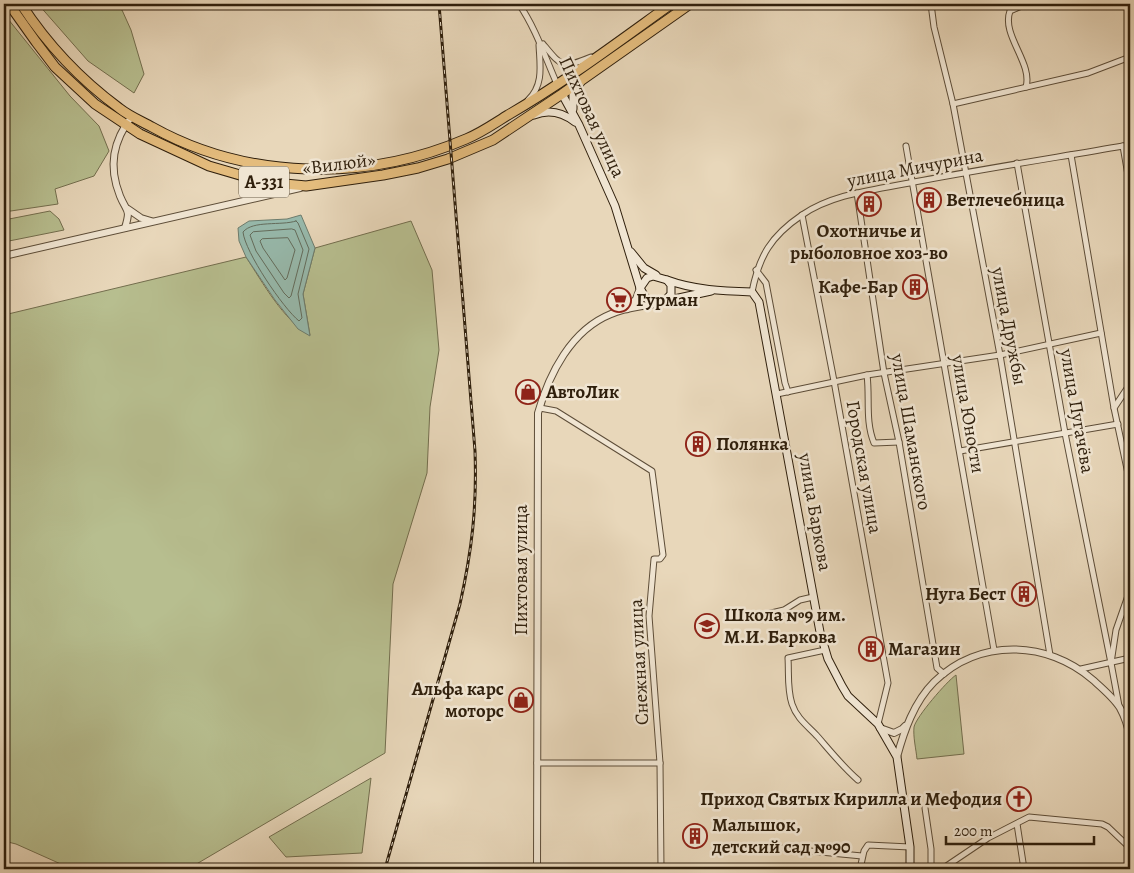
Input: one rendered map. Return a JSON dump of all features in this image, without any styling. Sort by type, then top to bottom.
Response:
[{"type":"highway","name":"«Вилюй»","points":[[9,4],[55,67],[96,104],[125,125],[140,134],[209,166],[264,182],[306,186],[383,175],[448,160],[493,140],[690,4]]},
{"type":"highway","name":"«Вилюй»","points":[[21,4],[51,45],[82,77],[120,109],[132,116],[172,138],[212,154],[242,162],[308,170],[351,168],[388,163],[427,153],[468,138],[518,110],[671,4]]},
{"type":"highway","name":"Пихтовая улица","points":[[557,84],[562,94]]},
{"type":"main road","points":[[579,125],[572,108],[573,94],[589,74]]},
{"type":"main road","name":"Пихтовая улица","points":[[562,94],[579,125],[615,206],[640,288]]},
{"type":"main road","points":[[526,118],[543,112],[553,112],[568,117],[579,125]]},
{"type":"main road","name":"Пихтовая улица","points":[[628,248],[644,268],[658,276]]},
{"type":"main road","points":[[714,291],[653,304],[645,297],[640,288],[647,278],[658,276],[680,285],[714,291],[752,292]]},
{"type":"main road","points":[[664,302],[670,297],[672,292],[671,285],[667,280]]},
{"type":"main road","name":"улица Баркова","points":[[752,292],[762,309],[813,597],[825,650],[833,670],[845,691],[879,726],[897,757]]},
{"type":"main road","points":[[897,757],[910,847],[910,869]]},
{"type":"street","name":"Пихтовая улица","points":[[519,4],[528,16],[539,39],[557,84]]},
{"type":"street","name":"улица Дружбы","points":[[931,4],[934,27],[953,104],[1000,355],[1050,655]]},
{"type":"street","points":[[1026,4],[1010,11],[1007,18],[1024,66],[1026,87]]},
{"type":"street","points":[[539,39],[558,61],[568,65],[599,54]]},
{"type":"street","points":[[518,110],[531,97],[538,86],[541,71],[539,39]]},
{"type":"street","points":[[953,104],[1088,73],[1130,57]]},
{"type":"street","points":[[132,116],[125,125],[115,146],[113,160],[115,178],[120,197],[128,209],[141,218],[152,221]]},
{"type":"street","name":"улица Юности","points":[[906,146],[994,650]]},
{"type":"street","points":[[1123,146],[1130,187]]},
{"type":"street","name":"улица Мичурина","points":[[752,292],[756,270],[775,238],[802,215],[822,204],[857,193],[1017,163],[1130,146]]},
{"type":"street","points":[[1071,155],[1114,408],[1130,483]]},
{"type":"street","name":"улица Пугачёва","points":[[1017,163],[1065,433],[1119,707]]},
{"type":"street","points":[[4,256],[306,186]]},
{"type":"street","name":"улица Шаманского","points":[[857,193],[884,373],[899,442],[937,668],[944,674]]},
{"type":"street","points":[[125,228],[128,209]]},
{"type":"street","name":"Городская улица","points":[[802,215],[888,683],[879,726]]},
{"type":"street","points":[[756,270],[766,283],[788,392]]},
{"type":"street","points":[[626,310],[636,299],[640,288]]},
{"type":"street","name":"Пихтовая улица","points":[[537,869],[538,423],[540,408],[553,373],[572,344],[594,324],[610,314],[653,304]]},
{"type":"street","points":[[777,394],[834,381],[1000,355],[1101,333]]},
{"type":"street","points":[[866,376],[869,396],[868,414],[871,436],[874,443],[899,442]]},
{"type":"street","points":[[1114,408],[1130,384]]},
{"type":"street","name":"Снежная улица","points":[[540,408],[556,411],[652,471],[663,555],[660,559],[654,559],[649,616],[660,764],[661,869]]},
{"type":"street","points":[[960,451],[1118,424]]},
{"type":"street","points":[[1111,662],[1116,630],[1130,590]]},
{"type":"street","points":[[766,614],[784,610],[800,600],[813,597]]},
{"type":"street","points":[[897,757],[903,734],[909,721],[933,684],[966,659],[994,650],[1004,649],[1050,655],[1081,669],[1101,686],[1119,707],[1130,736]]},
{"type":"street","points":[[825,650],[788,658],[788,685],[792,704],[800,720],[814,733],[846,770],[858,780]]},
{"type":"street","points":[[1081,669],[1130,658]]},
{"type":"street","points":[[879,726],[894,733],[902,730],[909,721]]},
{"type":"street","points":[[537,763],[660,764]]},
{"type":"street","points":[[925,808],[931,849],[931,869]]},
{"type":"street","points":[[942,869],[988,838],[1025,818],[1033,817],[1102,824],[1108,827],[1130,848]]},
{"type":"street","points":[[1017,824],[1024,869]]},
{"type":"street","points":[[860,869],[862,856],[868,845],[910,847]]},
{"type":"street","points":[[779,848],[862,856]]},
{"type":"green space","points":[[38,4],[108,4],[122,10],[131,30],[144,74],[134,93],[88,61]]},
{"type":"green space","points":[[4,14],[70,96],[99,126],[109,151],[94,176],[55,189],[58,204],[4,212]]},
{"type":"green space","points":[[50,211],[59,219],[64,230],[4,242],[4,220]]},
{"type":"green space","points":[[411,221],[432,270],[439,350],[430,407],[427,473],[393,584],[385,753],[188,869],[72,869],[16,844],[4,841],[4,315],[246,257],[282,311],[310,335],[303,294],[315,248]]},
{"type":"green space","points":[[956,675],[964,754],[917,759],[914,735],[916,722],[932,700]]},
{"type":"green space","points":[[371,778],[362,853],[286,857],[269,837]]},
{"type":"water","points":[[301,215],[315,248],[303,294],[310,336],[298,329],[275,300],[246,257],[239,241],[238,228],[249,221],[287,219]]},
{"type":"railway","points":[[385,869],[460,604],[471,547],[474,510],[475,451],[439,4]]},
{"type":"place","name":"Ветлечебница","points":[[929,200]]},
{"type":"place","name":"Охотничье и рыболовное хоз-во","points":[[869,204]]},
{"type":"place","name":"Кафе-Бар","points":[[915,287]]},
{"type":"place","name":"Гурман","points":[[619,300]]},
{"type":"place","name":"АвтоЛик","points":[[528,392]]},
{"type":"place","name":"Полянка","points":[[698,444]]},
{"type":"place","name":"Нуга Бест","points":[[1024,594]]},
{"type":"place","name":"Школа №9 им. М.И. Баркова","points":[[707,626]]},
{"type":"place","name":"Магазин","points":[[871,649]]},
{"type":"place","name":"Альфа карс моторс","points":[[521,700]]},
{"type":"place","name":"Приход Святых Кирилла и Мефодия","points":[[1019,799]]},
{"type":"place","name":"Малышок, детский сад №90","points":[[695,836]]}]
